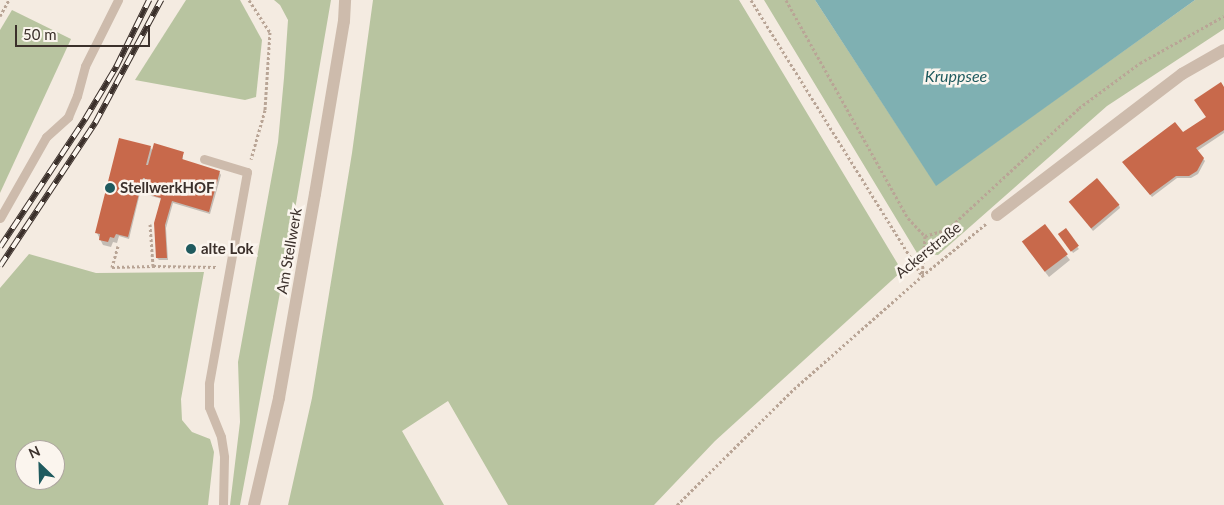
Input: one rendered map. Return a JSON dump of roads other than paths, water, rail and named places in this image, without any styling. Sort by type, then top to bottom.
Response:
[{"type":"street","name":"Am Stellwerk","points":[[254,505],[279,398],[344,21],[344,0]]},
{"type":"street","points":[[997,215],[1182,74],[1224,50]]},
{"type":"lane","points":[[0,218],[46,137],[68,117],[78,96],[85,66],[118,0]]},
{"type":"lane","points":[[204,159],[247,172],[209,384],[209,407],[221,437],[224,457],[222,505]]},
{"type":"water","name":"Kruppsee","points":[[815,0],[1195,0],[936,186]]},
{"type":"railway","points":[[0,247],[85,119],[116,67],[149,0]]},
{"type":"railway","points":[[0,266],[95,123],[161,0]]},
{"type":"place","name":"StellwerkHOF","points":[[110,188]]},
{"type":"place","name":"alte Lok","points":[[191,249]]}]
